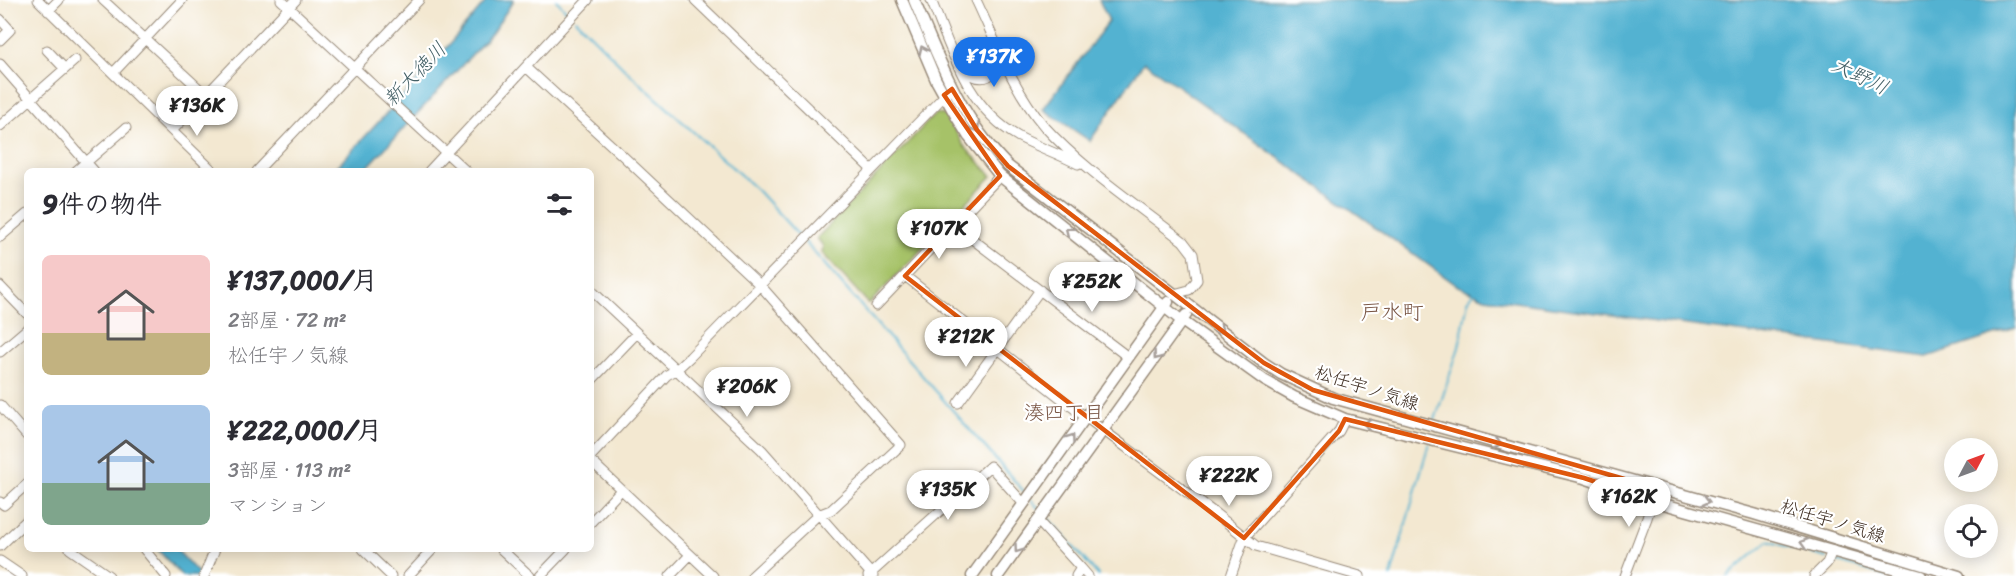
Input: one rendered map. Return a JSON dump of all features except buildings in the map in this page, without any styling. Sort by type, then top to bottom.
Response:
[{"type":"main road","name":"松任宇ノ気線","points":[[902,0],[969,137],[1000,176],[1182,321],[1263,380],[1294,397],[1345,419],[1584,478],[1830,556],[1921,576]]},
{"type":"main road","name":"松任宇ノ気線","points":[[914,0],[948,92],[991,149],[1008,165],[1191,308],[1281,374],[1334,398],[1959,576]]},
{"type":"main road","points":[[972,576],[1174,294]]},
{"type":"main road","points":[[998,576],[1191,308]]},
{"type":"street","points":[[38,0],[210,168]]},
{"type":"street","points":[[48,10],[59,0]]},
{"type":"street","points":[[103,0],[206,95]]},
{"type":"street","points":[[113,73],[182,0]]},
{"type":"street","points":[[281,0],[292,4],[354,68],[463,168]]},
{"type":"street","points":[[260,168],[419,0]]},
{"type":"street","points":[[695,0],[871,169]]},
{"type":"street","points":[[931,0],[958,66],[974,97],[989,115],[1019,137],[1092,170]]},
{"type":"street","points":[[976,0],[1019,88],[1044,124],[1071,153],[1183,241],[1193,254],[1197,280],[1190,290],[1191,308]]},
{"type":"street","points":[[432,168],[586,2]]},
{"type":"street","points":[[172,132],[292,4]]},
{"type":"street","points":[[0,19],[10,30],[0,40]]},
{"type":"street","points":[[46,50],[65,69]]},
{"type":"street","points":[[958,66],[974,76],[986,77],[996,71],[1001,61],[1000,50]]},
{"type":"street","points":[[0,126],[75,60]]},
{"type":"street","points":[[0,64],[91,168]]},
{"type":"street","points":[[526,67],[760,285],[901,445],[831,510],[818,515],[752,576]]},
{"type":"street","points":[[594,453],[667,375],[676,370],[948,92]]},
{"type":"street","points":[[79,168],[126,128]]},
{"type":"street","points":[[876,306],[955,226],[1000,176]]},
{"type":"street","points":[[0,237],[24,217]]},
{"type":"street","points":[[955,226],[1128,357]]},
{"type":"street","points":[[905,276],[1256,546],[1360,576]]},
{"type":"street","points":[[0,286],[24,311]]},
{"type":"street","points":[[958,403],[1040,290]]},
{"type":"street","points":[[1174,294],[1190,290]]},
{"type":"street","points":[[594,293],[762,450],[871,575],[990,466],[1023,503]]},
{"type":"street","points":[[2,346],[24,331]]},
{"type":"street","points":[[594,378],[637,333]]},
{"type":"street","points":[[0,405],[24,433]]},
{"type":"street","points":[[1231,576],[1244,538],[1339,431],[1345,419]]},
{"type":"street","points":[[594,464],[713,576]]},
{"type":"street","points":[[0,502],[4,505],[24,487]]},
{"type":"street","points":[[1625,576],[1656,488]]},
{"type":"street","points":[[594,519],[621,490]]},
{"type":"street","points":[[1038,521],[1082,573]]},
{"type":"street","points":[[0,546],[24,523]]},
{"type":"street","points":[[74,552],[109,576]]},
{"type":"street","points":[[146,552],[166,576]]},
{"type":"street","points":[[208,573],[214,552]]},
{"type":"street","points":[[366,552],[391,576]]},
{"type":"street","points":[[408,576],[430,552]]},
{"type":"street","points":[[504,552],[530,576]]},
{"type":"street","points":[[540,576],[563,552]]},
{"type":"street","points":[[670,576],[690,555]]},
{"type":"street","points":[[1814,576],[1830,556]]},
{"type":"street","points":[[0,561],[22,576]]},
{"type":"highlighted area","points":[[952,89],[977,130],[1008,166],[1264,363],[1313,390],[1656,488],[1653,501],[1584,478],[1345,419],[1339,431],[1244,538],[905,276],[1000,176],[944,95]]},
{"type":"green space","points":[[936,113],[947,116],[964,146],[992,176],[869,304],[822,253],[823,246],[817,238]]},
{"type":"water","points":[[487,0],[514,0],[492,33],[367,168],[336,168],[437,59]]},
{"type":"water","name":"大野川","points":[[1099,0],[2016,0],[2016,328],[1927,357],[1485,298],[1458,286],[1144,62],[1090,141],[1043,109],[1109,21]]},
{"type":"water","points":[[160,552],[179,552],[201,576],[182,576]]},
{"type":"waterway","points":[[556,0],[571,15]]},
{"type":"waterway","points":[[575,19],[629,73],[757,190],[801,238]]},
{"type":"waterway","points":[[805,242],[1027,495]]},
{"type":"waterway","points":[[1434,423],[1459,347],[1468,301],[1474,292]]},
{"type":"waterway","points":[[1391,576],[1429,443]]},
{"type":"waterway","points":[[1031,500],[1041,511]]},
{"type":"waterway","points":[[1045,515],[1099,576]]},
{"type":"waterway","points":[[1728,576],[1768,541],[1827,558]]},
{"type":"waterway","points":[[1832,560],[1887,576]]},
{"type":"district","name":"戸水町","points":[[1392,312]]},
{"type":"district","name":"湊四丁目","points":[[1064,412]]},
{"type":"water label","name":"新大徳川","points":[[415,74]]}]
